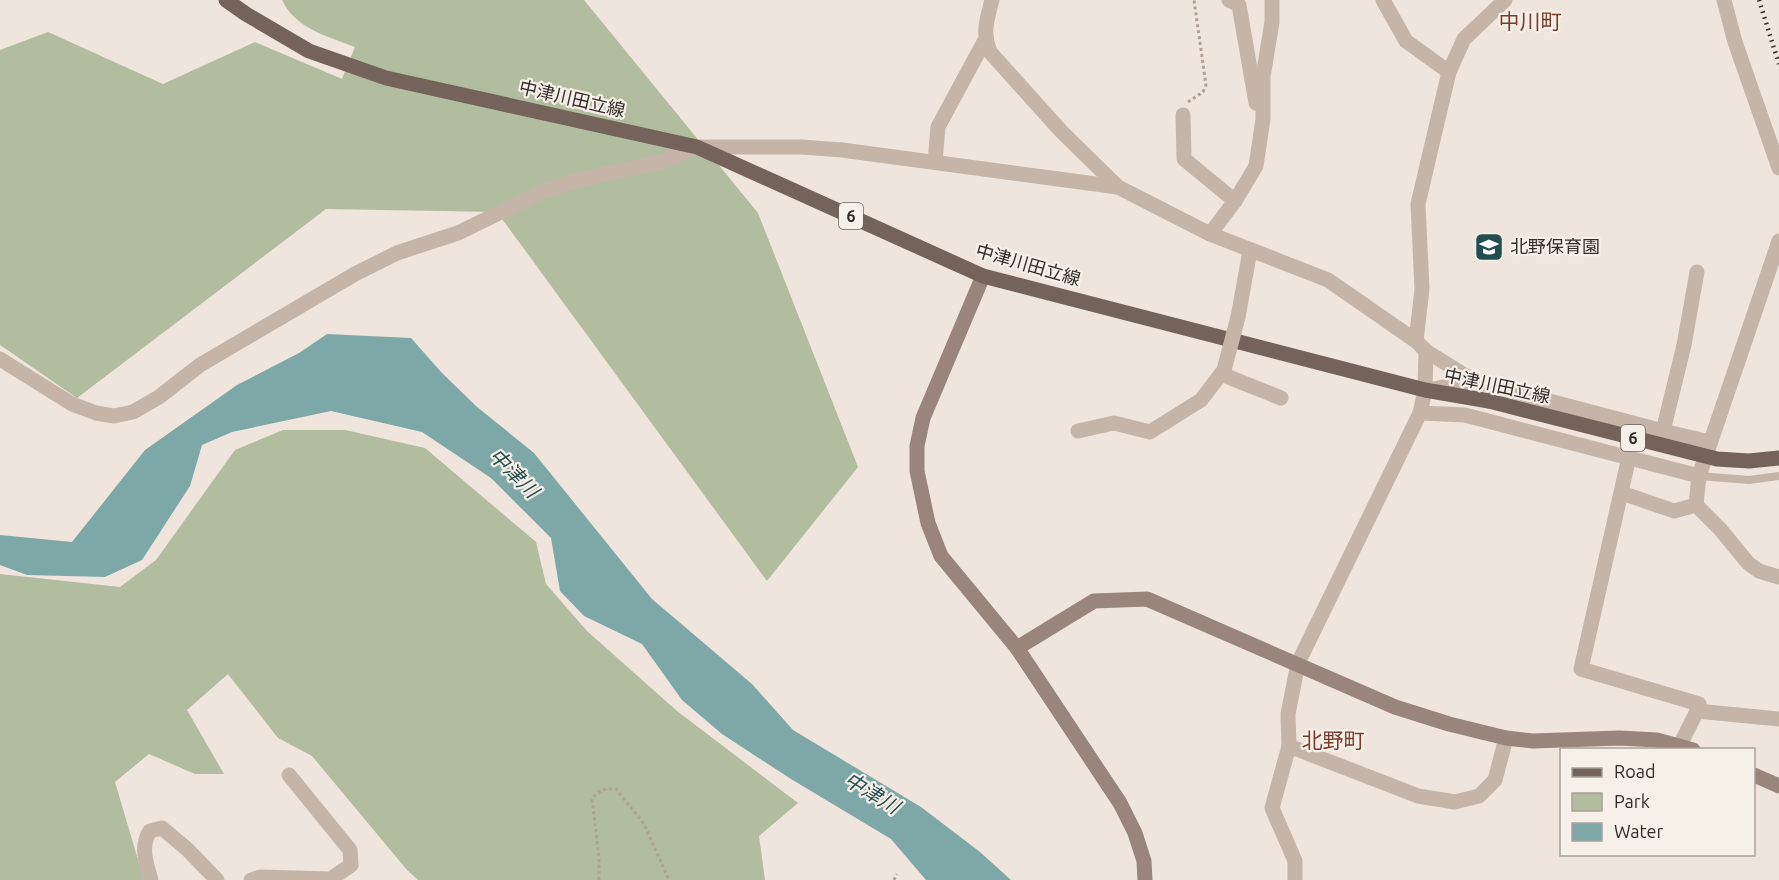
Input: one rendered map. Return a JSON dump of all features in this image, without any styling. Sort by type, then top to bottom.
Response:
[{"type":"main road","name":"中津川田立線","points":[[226,0],[309,51],[386,78],[698,147],[982,276],[1425,390],[1489,402],[1717,459],[1749,461],[1779,458]]},
{"type":"street","points":[[992,0],[984,29],[984,40],[990,52],[1061,131],[1118,186],[1210,234],[1328,280],[1474,381],[1663,432],[1710,442]]},
{"type":"street","points":[[1230,0],[1239,5],[1256,107],[1263,119]]},
{"type":"street","points":[[1210,234],[1257,166],[1263,119],[1263,77],[1272,22],[1272,0]]},
{"type":"street","points":[[1383,0],[1406,41],[1449,72]]},
{"type":"street","points":[[1295,880],[1295,861],[1272,808],[1289,746],[1288,714],[1298,663],[1420,412],[1425,390],[1421,346],[1422,289],[1418,204],[1449,72],[1464,39],[1505,0]]},
{"type":"street","points":[[1724,0],[1735,42],[1779,168]]},
{"type":"street","points":[[935,162],[938,127],[984,40]]},
{"type":"street","points":[[1183,115],[1184,159],[1234,201]]},
{"type":"street","points":[[0,359],[72,404],[96,413],[114,416],[133,412],[159,397],[200,365],[223,351],[355,274],[396,254],[458,233],[542,192],[578,180],[661,162],[698,147],[812,148],[1118,186]]},
{"type":"street","points":[[1696,505],[1699,476],[1779,241]]},
{"type":"street","points":[[1078,431],[1114,423],[1150,432],[1201,400],[1222,372],[1238,317],[1250,251]]},
{"type":"street","points":[[1663,432],[1684,345],[1697,272]]},
{"type":"street","points":[[982,276],[923,418],[917,446],[916,471],[928,523],[941,556],[1017,648],[1120,803],[1135,833],[1144,861],[1145,880]]},
{"type":"street","points":[[1222,372],[1281,398]]},
{"type":"street","points":[[1425,390],[1474,381]]},
{"type":"street","points":[[1420,412],[1465,415],[1699,476]]},
{"type":"street","points":[[1017,648],[1094,601],[1147,599],[1395,707],[1449,724],[1506,738],[1533,741],[1619,738],[1657,740],[1687,747],[1699,704],[1581,669],[1629,457]]},
{"type":"street","points":[[1622,493],[1674,512],[1696,505]]},
{"type":"street","points":[[1696,505],[1720,529],[1748,563],[1759,571],[1779,577]]},
{"type":"street","points":[[1696,711],[1779,719]]},
{"type":"street","points":[[1289,746],[1418,796],[1455,802],[1479,796],[1495,780],[1506,738]]},
{"type":"street","points":[[251,880],[260,877],[331,879],[351,865],[350,850],[289,775]]},
{"type":"street","points":[[1755,775],[1779,786]]},
{"type":"street","points":[[151,880],[146,862],[144,840],[150,831],[162,828],[187,849],[217,880]]},
{"type":"lane","points":[[1699,476],[1749,480],[1779,476]]},
{"type":"path","points":[[1183,115],[1189,100],[1203,92],[1206,84],[1194,0]]},
{"type":"path","points":[[599,880],[599,858],[592,799],[597,792],[607,788],[616,789],[644,824],[669,880]]},
{"type":"path","points":[[894,880],[897,874]]},
{"type":"green space","points":[[282,0],[584,0],[758,213],[858,467],[767,581],[497,212],[326,209],[77,398],[0,345],[0,50],[48,32],[163,84],[255,42],[342,79],[355,47],[304,25],[295,18]]},
{"type":"green space","points":[[283,430],[345,430],[425,448],[536,542],[546,584],[587,631],[677,711],[798,803],[759,836],[765,880],[418,880],[407,870],[312,756],[278,738],[228,674],[187,710],[224,774],[195,774],[149,754],[115,782],[144,880],[0,880],[0,574],[120,587],[156,560],[235,450]]},
{"type":"water","name":"中津川","points":[[327,334],[411,338],[476,406],[534,453],[652,599],[752,684],[793,730],[921,807],[980,852],[1011,880],[926,880],[891,839],[791,779],[722,734],[682,700],[642,644],[584,616],[560,591],[551,538],[491,478],[422,432],[331,411],[232,432],[202,445],[190,486],[142,560],[105,577],[27,575],[0,565],[0,535],[72,542],[145,450],[237,385],[299,353]]},
{"type":"railway","points":[[1759,0],[1779,64]]},
{"type":"place","name":"北野保育園","points":[[1489,247]]},
{"type":"district","name":"中川町","points":[[1530,22]]},
{"type":"district","name":"北野町","points":[[1333,741]]}]
